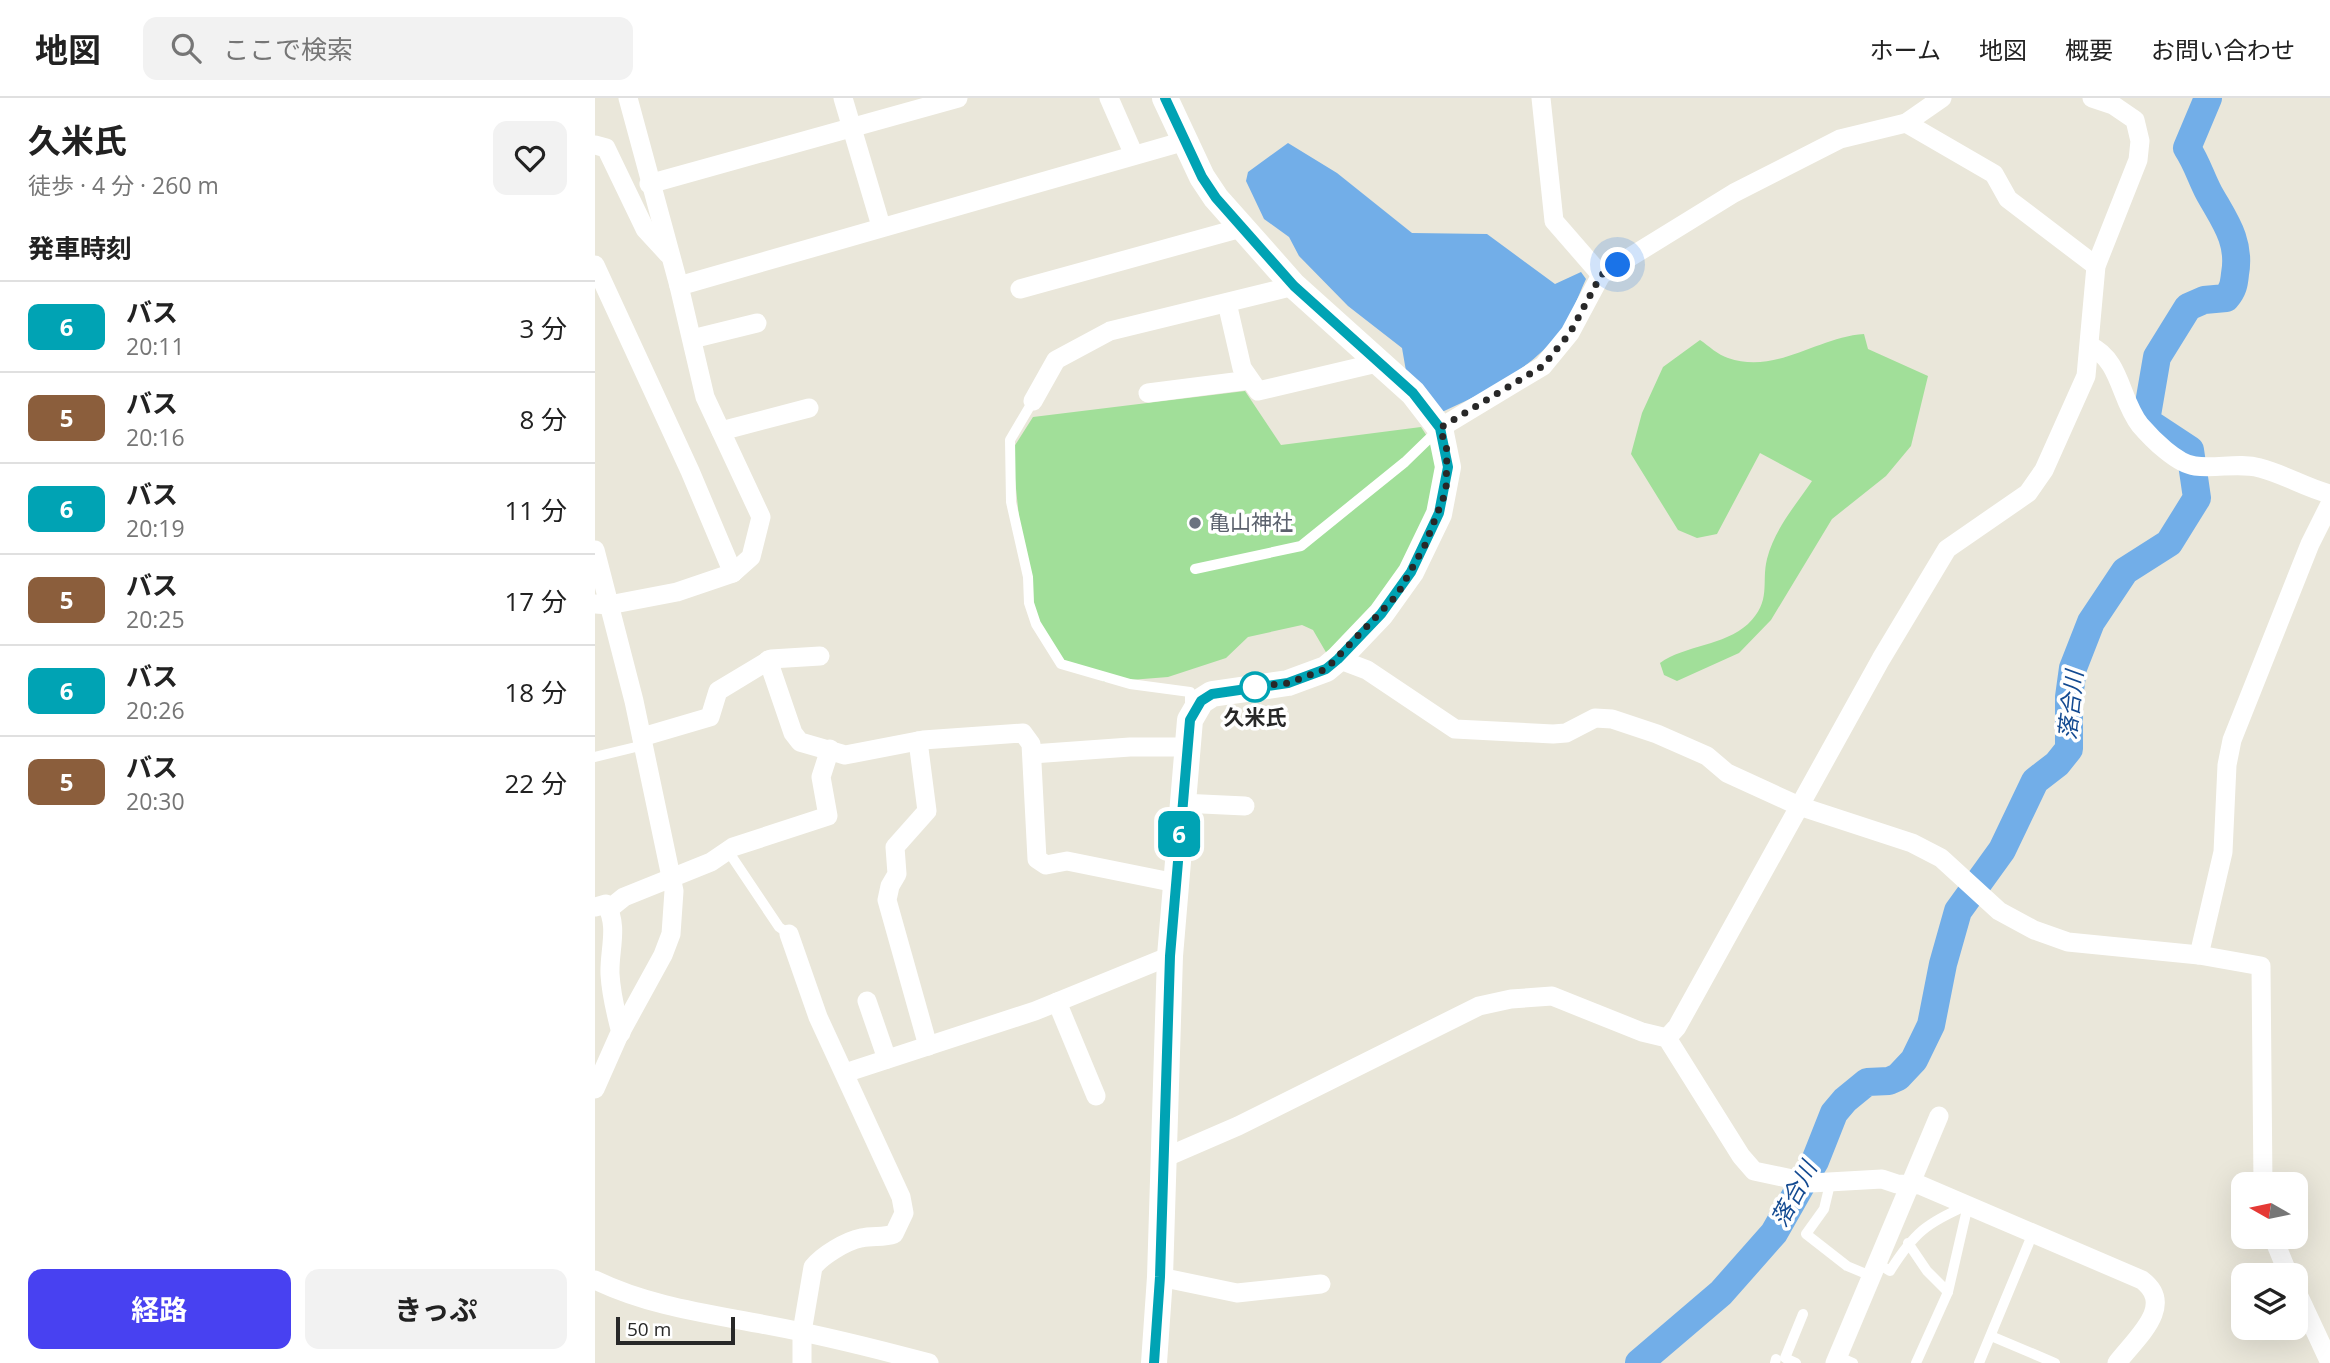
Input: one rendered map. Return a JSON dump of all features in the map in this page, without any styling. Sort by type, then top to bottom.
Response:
[{"type":"street","points":[[602,605],[677,592],[733,573],[751,557],[761,517],[705,397],[679,286],[649,184],[628,98]]},
{"type":"street","points":[[843,98],[881,226]]},
{"type":"street","points":[[649,184],[958,98]]},
{"type":"street","points":[[1109,98],[1135,155]]},
{"type":"street","points":[[1154,1363],[1160,1277],[1170,956],[1185,747],[1190,720],[1201,701],[1212,694],[1288,683],[1326,669],[1338,659],[1397,595],[1439,513],[1448,467],[1440,428],[1413,393],[1294,286],[1241,228],[1202,177],[1165,98]]},
{"type":"street","points":[[1541,98],[1554,221],[1601,275]]},
{"type":"street","points":[[1440,428],[1543,366],[1570,333],[1601,275],[1734,193],[1840,139],[1906,123],[1942,98]]},
{"type":"street","points":[[1667,1038],[1684,1016],[1799,806],[1947,549],[2028,493],[2044,470],[2086,376],[2096,266],[2138,160],[2140,141],[2135,120],[2113,105],[2092,98]]},
{"type":"street","points":[[1906,123],[1994,174],[2008,199],[2096,266]]},
{"type":"street","points":[[679,286],[1185,141]]},
{"type":"street","points":[[595,145],[606,148],[645,229],[671,258]]},
{"type":"street","points":[[1020,289],[1241,228]]},
{"type":"street","points":[[595,265],[690,471],[733,573]]},
{"type":"street","points":[[1033,401],[1056,360],[1110,331],[1294,286]]},
{"type":"street","points":[[1227,303],[1242,368],[1258,391],[1377,363]]},
{"type":"street","points":[[692,339],[757,323]]},
{"type":"street","points":[[2090,346],[2103,352],[2110,360],[2127,404],[2140,425],[2192,466],[2261,468],[2330,495]]},
{"type":"street","points":[[1148,393],[1250,380]]},
{"type":"street","points":[[721,431],[809,408]]},
{"type":"street","points":[[2199,955],[2223,852],[2227,765],[2232,740],[2309,544],[2330,504]]},
{"type":"street","points":[[595,550],[602,605],[643,741],[671,878],[674,909],[671,934],[663,956],[621,1033],[595,1089]]},
{"type":"street","points":[[643,741],[710,717],[718,691],[768,660],[789,656],[820,656]]},
{"type":"street","points":[[1338,659],[1367,670],[1455,729],[1553,734],[1566,733],[1595,718],[1612,719],[1707,756],[1727,773],[1799,806],[1912,843],[1941,858],[1999,911],[2049,936],[2068,942],[2199,955],[2261,967],[2263,1172]]},
{"type":"street","points":[[768,660],[793,733],[800,742],[845,755],[918,741],[1015,731],[1023,733],[1028,739],[1032,754],[1037,859],[1047,865],[1067,860],[1176,883]]},
{"type":"street","points":[[918,741],[927,811],[895,847],[897,874],[890,886],[887,900],[927,1046]]},
{"type":"street","points":[[1032,754],[1096,748],[1185,747]]},
{"type":"street","points":[[621,1033],[610,972],[614,939],[602,908],[711,862],[728,851],[828,816],[821,777],[831,749]]},
{"type":"street","points":[[1181,803],[1245,806]]},
{"type":"street","points":[[789,934],[818,1017],[887,1161],[901,1197],[904,1213],[894,1234],[884,1238],[860,1238],[819,1259],[813,1267],[802,1332],[802,1363]]},
{"type":"street","points":[[845,1073],[1057,1002],[1170,956]]},
{"type":"street","points":[[1164,1158],[1238,1126],[1479,1006],[1552,996],[1642,1032],[1667,1038],[1741,1156],[1754,1171],[1813,1182],[1867,1178],[1910,1184],[1968,1205],[2142,1280],[2154,1289],[2158,1300],[2154,1314],[2117,1363]]},
{"type":"street","points":[[867,1000],[887,1059]]},
{"type":"street","points":[[1057,1002],[1096,1096]]},
{"type":"street","points":[[1842,1361],[1874,1269],[1938,1116]]},
{"type":"street","points":[[1160,1277],[1237,1293],[1321,1284]]},
{"type":"street","points":[[595,1280],[637,1298],[668,1307],[802,1332],[929,1363]]},
{"type":"street","points":[[2308,1316],[2330,1363]]},
{"type":"lane","points":[[1033,401],[1010,440],[1009,449],[1011,502],[1036,624],[1061,664],[1130,684],[1190,692],[1190,720]]},
{"type":"lane","points":[[1195,569],[1301,546],[1405,462],[1440,428]]},
{"type":"lane","points":[[595,757],[643,741]]},
{"type":"lane","points":[[728,851],[779,927],[789,934]]},
{"type":"lane","points":[[1813,1182],[1824,1209],[1806,1234],[1847,1266],[1890,1271],[1921,1228],[1942,1215],[1968,1205]]},
{"type":"lane","points":[[1916,1363],[1948,1292],[1968,1205]]},
{"type":"lane","points":[[1979,1363],[2033,1233]]},
{"type":"lane","points":[[1908,1243],[1927,1272],[1948,1292]]},
{"type":"lane","points":[[1796,1363],[1785,1358],[1803,1314]]},
{"type":"lane","points":[[1991,1336],[2055,1363]]},
{"type":"green space","points":[[1864,334],[1868,349],[1928,376],[1911,446],[1886,476],[1832,519],[1771,620],[1739,653],[1677,681],[1664,675],[1660,663],[1681,652],[1728,637],[1755,616],[1763,600],[1765,568],[1770,548],[1812,481],[1760,453],[1717,534],[1697,538],[1678,530],[1631,454],[1642,413],[1663,367],[1700,340],[1728,358],[1763,362],[1796,354],[1830,341]]},
{"type":"green space","points":[[1245,391],[1281,445],[1421,427],[1434,447],[1437,465],[1428,518],[1387,590],[1327,654],[1313,630],[1302,625],[1248,637],[1226,658],[1168,677],[1105,682],[1065,663],[1040,628],[1026,585],[1012,450],[1033,417]]},
{"type":"water","points":[[1288,143],[1337,173],[1412,233],[1487,234],[1555,284],[1581,272],[1586,279],[1563,327],[1547,346],[1520,369],[1474,397],[1442,412],[1406,371],[1402,348],[1348,306],[1299,256],[1289,237],[1264,219],[1246,181],[1248,172]]},
{"type":"waterway","name":"落合川","points":[[1639,1363],[1721,1293],[1774,1233],[1815,1161],[1834,1113],[1845,1100],[1867,1082],[1889,1081],[1898,1077],[1914,1060],[1931,1025],[1943,964],[1958,911],[2002,850],[2035,781],[2057,764],[2069,749],[2069,697],[2073,668],[2091,622],[2125,571],[2169,543],[2197,498],[2190,450],[2146,421],[2157,357],[2188,307],[2204,300],[2226,298],[2234,281],[2236,251],[2233,241],[2187,148],[2208,98]]},
{"type":"bus line","name":"6","points":[[1154,1363],[1160,1277],[1170,956],[1185,747],[1190,720],[1201,701],[1212,694],[1288,683],[1326,669],[1338,659],[1397,595],[1411,572],[1439,513],[1446,491],[1448,467],[1447,450],[1440,428],[1413,393],[1372,359],[1294,286],[1216,198],[1202,177],[1165,98]]},
{"type":"place","name":"亀山神社","points":[[1195,523]]},
{"type":"place","name":"久米氏","points":[[1255,687]]},
{"type":"route","points":[[1255,687],[1252,687],[1288,683],[1326,669],[1381,614],[1411,572],[1439,513],[1446,491],[1447,450],[1440,428],[1461,418],[1543,366],[1570,333],[1601,275],[1618,265]]}]
